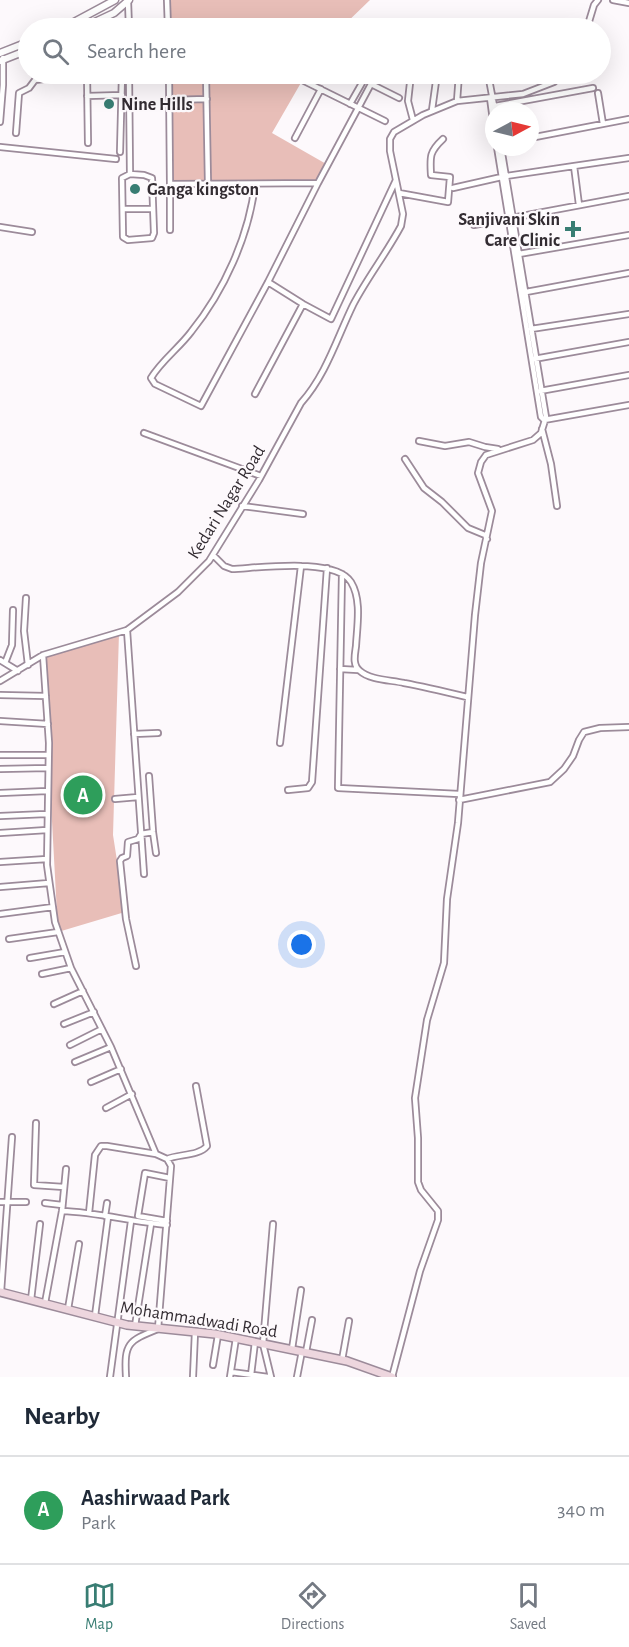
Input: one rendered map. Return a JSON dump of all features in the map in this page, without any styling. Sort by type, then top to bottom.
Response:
[{"type":"main road","name":"Mohammadwadi Road","points":[[1,1292],[135,1326],[218,1335],[292,1349],[364,1366],[392,1377]]},
{"type":"street","points":[[82,18],[115,0]]},
{"type":"street","points":[[103,18],[114,13],[129,0]]},
{"type":"street","points":[[129,0],[129,18]]},
{"type":"street","points":[[167,0],[168,18]]},
{"type":"street","points":[[590,18],[598,0]]},
{"type":"street","points":[[612,0],[629,3]]},
{"type":"street","points":[[1,57],[18,48]]},
{"type":"street","points":[[1,57],[18,53]]},
{"type":"street","points":[[0,122],[1,57]]},
{"type":"street","points":[[16,133],[19,93],[32,84]]},
{"type":"street","points":[[87,84],[88,143]]},
{"type":"street","points":[[120,152],[122,84]]},
{"type":"street","points":[[129,84],[130,174]]},
{"type":"street","points":[[169,84],[170,231]]},
{"type":"street","points":[[207,84],[208,184]]},
{"type":"street","points":[[310,84],[385,121]]},
{"type":"street","points":[[350,104],[361,84]]},
{"type":"street","points":[[255,184],[249,216],[225,280],[192,332],[151,378],[155,384],[201,406],[371,84],[399,98]]},
{"type":"street","points":[[410,84],[408,101],[413,120]]},
{"type":"street","points":[[432,110],[436,84]]},
{"type":"street","points":[[457,101],[458,84]]},
{"type":"street","points":[[489,84],[491,102]]},
{"type":"street","points":[[268,282],[331,319],[396,180],[391,163],[390,139],[399,128],[432,110],[457,101],[523,94],[549,84]]},
{"type":"street","points":[[528,102],[593,88]]},
{"type":"street","points":[[294,138],[321,89]]},
{"type":"street","points":[[598,93],[603,124]]},
{"type":"street","points":[[87,96],[122,95]]},
{"type":"street","points":[[491,98],[492,102]]},
{"type":"street","points":[[170,100],[207,99]]},
{"type":"street","points":[[539,136],[629,119]]},
{"type":"street","points":[[399,194],[448,202],[450,177],[431,175],[430,155],[442,138]]},
{"type":"street","points":[[0,147],[116,159]]},
{"type":"street","points":[[392,1377],[420,1271],[438,1220],[438,1211],[421,1190],[418,1182],[418,1138],[414,1102],[427,1020],[444,963],[447,899],[458,823],[467,726],[467,697],[481,563],[488,540],[492,511],[478,473],[486,455],[533,440],[541,433],[544,420],[541,417],[540,391],[500,156]]},
{"type":"street","points":[[453,188],[504,177],[629,158]]},
{"type":"street","points":[[574,166],[579,205]]},
{"type":"street","points":[[130,174],[152,178],[153,237],[128,240],[123,237],[122,178],[130,174]]},
{"type":"street","name":"Kedari Nagar Road","points":[[0,681],[43,655],[127,630],[178,592],[209,561],[302,403],[311,392],[341,335],[353,305],[401,226],[403,214],[396,180]]},
{"type":"street","points":[[170,184],[318,183]]},
{"type":"street","points":[[474,225],[629,196]]},
{"type":"street","points":[[123,209],[153,209]]},
{"type":"street","points":[[0,227],[32,232]]},
{"type":"street","points":[[518,255],[629,235]]},
{"type":"street","points":[[524,293],[629,273]]},
{"type":"street","points":[[255,394],[303,304]]},
{"type":"street","points":[[530,330],[629,314]]},
{"type":"street","points":[[534,359],[629,342]]},
{"type":"street","points":[[540,391],[629,375]]},
{"type":"street","points":[[544,420],[629,405]]},
{"type":"street","points":[[542,429],[558,506]]},
{"type":"street","points":[[144,433],[261,476]]},
{"type":"street","points":[[419,441],[445,446],[469,442],[504,449]]},
{"type":"street","points":[[405,459],[424,488],[468,528],[485,536],[488,540]]},
{"type":"street","points":[[242,506],[303,514]]},
{"type":"street","points":[[213,555],[224,566],[232,569],[301,566],[327,568],[342,573],[350,580],[355,591],[358,609],[354,661],[358,670]]},
{"type":"street","points":[[280,743],[301,566]]},
{"type":"street","points":[[288,790],[308,788],[312,782],[327,568]]},
{"type":"street","points":[[342,573],[338,789],[459,797],[550,782],[564,769],[573,756],[584,732],[600,728],[629,727]]},
{"type":"street","points":[[26,598],[24,631],[28,664]]},
{"type":"street","points":[[12,610],[12,645],[2,661],[18,671]]},
{"type":"street","points":[[127,630],[144,874]]},
{"type":"street","points":[[43,655],[48,724],[46,859],[52,907],[71,968],[111,1047],[156,1154]]},
{"type":"street","points":[[340,669],[358,670],[378,678],[467,697]]},
{"type":"street","points":[[0,695],[45,696]]},
{"type":"street","points":[[0,721],[48,724]]},
{"type":"street","points":[[134,734],[158,733]]},
{"type":"street","points":[[0,755],[48,755]]},
{"type":"street","points":[[0,769],[48,768]]},
{"type":"street","points":[[149,776],[156,853]]},
{"type":"street","points":[[0,793],[47,791]]},
{"type":"street","points":[[115,799],[138,797]]},
{"type":"street","points":[[0,816],[46,814]]},
{"type":"street","points":[[0,833],[46,830]]},
{"type":"street","points":[[136,966],[126,919],[120,861],[127,856],[128,842],[138,839],[141,834],[153,832]]},
{"type":"street","points":[[0,862],[46,859]]},
{"type":"street","points":[[0,887],[49,883]]},
{"type":"street","points":[[0,914],[52,907]]},
{"type":"street","points":[[9,939],[58,932]]},
{"type":"street","points":[[30,958],[65,952]]},
{"type":"street","points":[[42,974],[71,968]]},
{"type":"street","points":[[54,1004],[83,992]]},
{"type":"street","points":[[64,1024],[94,1012]]},
{"type":"street","points":[[70,1045],[102,1029]]},
{"type":"street","points":[[75,1062],[111,1047]]},
{"type":"street","points":[[91,1083],[121,1069]]},
{"type":"street","points":[[167,1159],[202,1151],[207,1146],[196,1086]]},
{"type":"street","points":[[106,1108],[132,1094]]},
{"type":"street","points":[[36,1123],[34,1185],[64,1187]]},
{"type":"street","points":[[1,1292],[3,1232],[12,1137]]},
{"type":"street","points":[[89,1213],[95,1155],[101,1146],[156,1154],[167,1159],[171,1166],[158,1329],[137,1337],[131,1343],[126,1351],[126,1377]]},
{"type":"street","points":[[45,1304],[62,1208],[66,1169]]},
{"type":"street","points":[[167,1223],[138,1216],[145,1173],[170,1178]]},
{"type":"street","points":[[0,1202],[26,1202]]},
{"type":"street","points":[[45,1203],[131,1221],[151,1224],[167,1223]]},
{"type":"street","points":[[95,1316],[107,1203]]},
{"type":"street","points":[[110,1377],[131,1221]]},
{"type":"street","points":[[31,1300],[40,1224]]},
{"type":"street","points":[[135,1326],[151,1224]]},
{"type":"street","points":[[236,1338],[231,1375],[269,1377],[263,1344],[273,1224]]},
{"type":"street","points":[[68,1309],[79,1244]]},
{"type":"street","points":[[292,1349],[301,1290]]},
{"type":"street","points":[[297,1377],[312,1320]]},
{"type":"street","points":[[342,1360],[349,1322]]},
{"type":"street","points":[[193,1377],[195,1332]]},
{"type":"street","points":[[213,1365],[218,1335]]},
{"type":"street","points":[[252,1375],[255,1342]]},
{"type":"shaded area","points":[[168,0],[370,0],[351,18],[167,18]]},
{"type":"shaded area","points":[[167,84],[300,84],[272,133],[328,165],[318,183],[167,181]]},
{"type":"shaded area","points":[[119,633],[113,835],[125,912],[58,932],[43,655]]},
{"type":"place","name":"Nine Hills","points":[[109,104]]},
{"type":"place","name":"Ganga kingston","points":[[135,189]]},
{"type":"place","name":"Sanjivani Skin Care Clinic","points":[[573,229]]},
{"type":"place","name":"Aashirwaad Park","points":[[83,795]]}]
